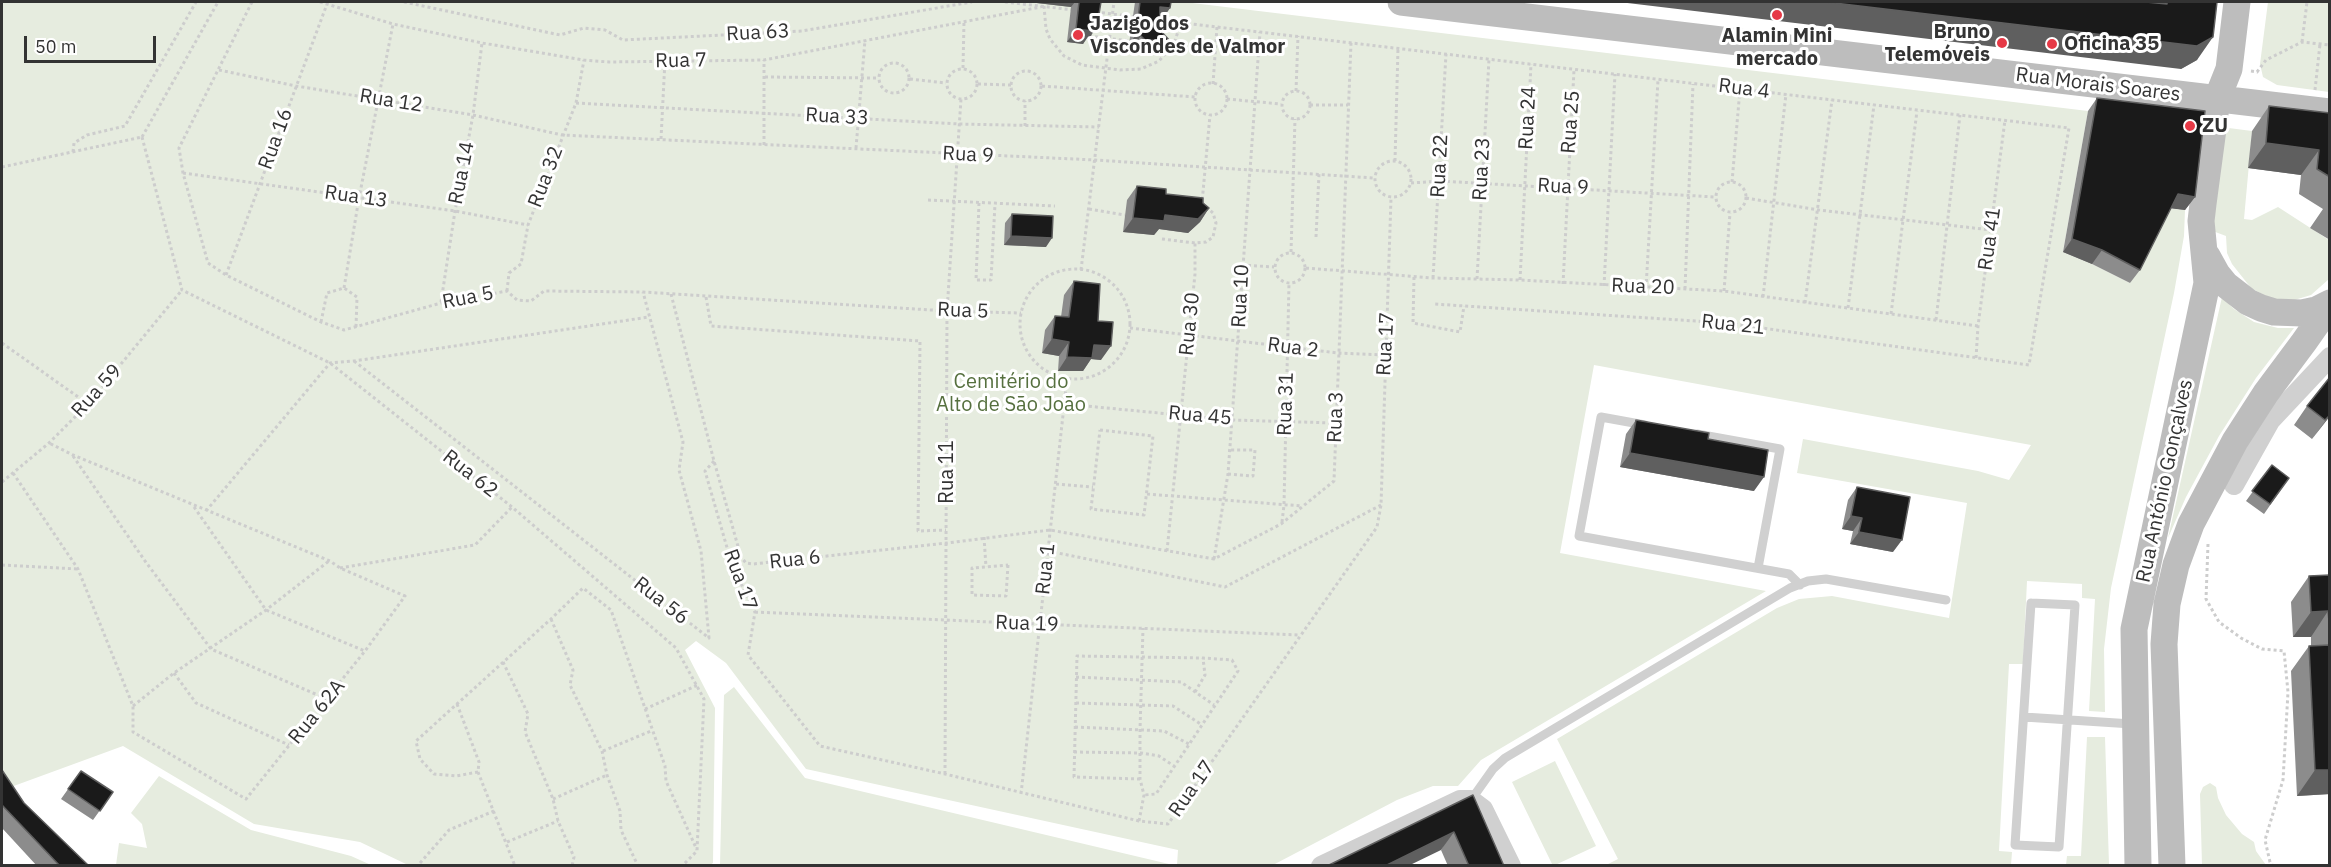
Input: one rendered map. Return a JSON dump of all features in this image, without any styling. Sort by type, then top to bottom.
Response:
[{"type":"main road","name":"Rua Morais Soares","points":[[1401,2],[2321,111]]},
{"type":"main road","name":"Rua António Gonçalves","points":[[2138,866],[2134,629],[2208,283],[2201,221],[2217,99],[2229,69],[2237,2]]},
{"type":"main road","points":[[2204,249],[2217,274],[2226,285],[2260,308],[2281,313],[2302,313],[2330,304]]},
{"type":"main road","name":"Rua António Gonçalves","points":[[2172,866],[2163,644],[2167,604],[2176,565],[2191,524],[2235,441],[2266,393],[2330,304]]},
{"type":"street","points":[[2234,485],[2270,421],[2330,357]]},
{"type":"street","points":[[1321,866],[1460,800],[1471,800],[1483,809],[1511,866]]},
{"type":"lane","points":[[1657,427],[1601,417],[1579,536],[1789,574],[1800,585]]},
{"type":"lane","points":[[1690,433],[1780,449],[1758,568]]},
{"type":"lane","points":[[1471,800],[1493,769],[1504,758],[1773,597],[1800,585],[1826,579],[1946,600]]},
{"type":"lane","points":[[2031,603],[2074,605],[2059,847],[2015,845],[2024,717],[2031,603]]},
{"type":"lane","points":[[2024,717],[2135,724]]},
{"type":"path","points":[[73,152],[74,143],[87,135],[125,126],[196,2]]},
{"type":"path","points":[[182,290],[142,137],[218,2]]},
{"type":"path","name":"Rua 5","points":[[252,2],[179,148],[183,173],[208,262],[226,275],[321,322],[344,330],[441,303],[507,291],[517,300],[531,301],[544,291],[643,292],[947,311],[1021,313]]},
{"type":"path","name":"Rua 7","points":[[320,2],[393,24],[482,44],[609,62],[764,60],[1044,6]]},
{"type":"path","name":"Rua 63","points":[[404,2],[560,35],[584,28],[605,30],[623,40],[802,31],[972,2]]},
{"type":"path","points":[[1005,2],[1078,10]]},
{"type":"path","points":[[1081,270],[1114,2]]},
{"type":"path","points":[[2302,42],[2307,2]]},
{"type":"path","name":"Rua 16","points":[[226,275],[327,3]]},
{"type":"path","points":[[1044,6],[1046,29],[1056,49],[1072,61],[1082,65],[1106,68],[1140,69],[1159,61],[1174,44],[1181,22]]},
{"type":"path","points":[[1090,12],[1147,18]]},
{"type":"path","name":"Rua 4","points":[[1158,20],[2069,128],[2030,365]]},
{"type":"path","points":[[963,68],[964,21]]},
{"type":"path","points":[[344,288],[393,24]]},
{"type":"path","points":[[1213,84],[1217,27]]},
{"type":"path","name":"Rua 10","points":[[1214,559],[1228,474],[1260,32]]},
{"type":"path","points":[[1089,36],[1130,41]]},
{"type":"path","points":[[1296,91],[1298,36]]},
{"type":"path","points":[[856,148],[865,40]]},
{"type":"path","points":[[2229,69],[2257,72],[2266,60],[2302,42],[2330,45]]},
{"type":"path","name":"Rua 3","points":[[1214,559],[1281,524],[1334,481],[1351,43]]},
{"type":"path","name":"Rua 14","points":[[441,303],[473,115],[482,44]]},
{"type":"path","points":[[2320,44],[2321,111]]},
{"type":"path","points":[[1395,161],[1398,48]]},
{"type":"path","name":"Rua 22","points":[[1433,278],[1446,54]]},
{"type":"path","name":"Rua 23","points":[[1477,279],[1489,59]]},
{"type":"path","name":"Rua 32","points":[[507,291],[509,273],[521,264],[528,225],[576,103],[584,60]]},
{"type":"path","points":[[661,139],[665,60]]},
{"type":"path","points":[[764,60],[764,145]]},
{"type":"path","points":[[895,62],[905,67],[910,79],[906,88],[893,94],[883,88],[878,78],[883,67],[895,62]]},
{"type":"path","name":"Rua 24","points":[[1520,280],[1531,64]]},
{"type":"path","points":[[963,68],[974,73],[978,84],[974,94],[961,99],[951,94],[946,83],[951,73],[963,68]]},
{"type":"path","name":"Rua 25","points":[[1563,284],[1574,69]]},
{"type":"path","name":"Rua 12","points":[[219,70],[296,86],[473,115],[562,135]]},
{"type":"path","points":[[1027,70],[1038,75],[1042,87],[1037,98],[1026,101],[1015,96],[1011,85],[1016,75],[1027,70]]},
{"type":"path","points":[[1604,286],[1615,74]]},
{"type":"path","points":[[765,76],[878,78]]},
{"type":"path","points":[[910,79],[946,83]]},
{"type":"path","points":[[1646,288],[1658,79]]},
{"type":"path","points":[[1685,289],[1693,83]]},
{"type":"path","points":[[978,84],[1011,85]]},
{"type":"path","points":[[1213,84],[1221,87],[1227,99],[1224,109],[1210,116],[1197,108],[1195,98],[1199,89],[1213,84]]},
{"type":"path","points":[[1042,87],[1195,98]]},
{"type":"path","points":[[1732,182],[1740,89]]},
{"type":"path","points":[[1296,91],[1307,96],[1310,105],[1307,113],[1295,119],[1286,116],[1281,104],[1284,96],[1296,91]]},
{"type":"path","points":[[1763,297],[1786,94]]},
{"type":"path","name":"Rua 11","points":[[945,774],[947,311],[961,99]]},
{"type":"path","points":[[1227,99],[1281,104]]},
{"type":"path","points":[[1805,303],[1832,99]]},
{"type":"path","points":[[1024,126],[1026,101]]},
{"type":"path","name":"Rua 33","points":[[576,103],[959,124],[1099,127]]},
{"type":"path","points":[[1310,105],[1348,105]]},
{"type":"path","points":[[1848,308],[1874,105]]},
{"type":"path","points":[[1891,314],[1917,110]]},
{"type":"path","points":[[1936,321],[1960,115]]},
{"type":"path","points":[[1202,203],[1210,116]]},
{"type":"path","points":[[1291,252],[1295,119]]},
{"type":"path","name":"Rua 41","points":[[1976,358],[1978,326],[2005,120]]},
{"type":"path","name":"Rua 9","points":[[562,135],[1095,160],[1250,172],[1374,178]]},
{"type":"path","points":[[2,167],[142,137]]},
{"type":"path","points":[[1395,161],[1401,163],[1409,171],[1411,183],[1406,192],[1391,198],[1381,194],[1374,178],[1379,167],[1395,161]]},
{"type":"path","name":"Rua 13","points":[[183,173],[455,211],[528,225]]},
{"type":"path","points":[[1316,237],[1320,174]]},
{"type":"path","name":"Rua 9","points":[[1411,183],[1440,181],[1715,197]]},
{"type":"path","points":[[1732,182],[1742,187],[1746,198],[1743,208],[1730,213],[1719,208],[1715,197],[1719,187],[1732,182]]},
{"type":"path","name":"Rua 17","points":[[714,461],[705,471],[732,565],[755,612],[748,655],[820,746],[1139,821],[1168,824],[1377,527],[1381,505],[1391,198]]},
{"type":"path","points":[[1746,198],[1819,210],[1991,230]]},
{"type":"path","points":[[928,200],[1055,206]]},
{"type":"path","points":[[1162,239],[1195,243],[1206,242],[1213,237],[1216,223],[1214,213],[1202,203],[1192,202]]},
{"type":"path","points":[[979,203],[976,280],[991,280],[995,204]]},
{"type":"path","points":[[1089,209],[1125,215]]},
{"type":"path","points":[[1724,291],[1730,213]]},
{"type":"path","name":"Rua 30","points":[[1167,551],[1189,336],[1195,243]]},
{"type":"path","points":[[1291,252],[1301,257],[1306,268],[1301,278],[1289,284],[1279,278],[1274,267],[1278,257],[1291,252]]},
{"type":"path","points":[[1242,265],[1274,267]]},
{"type":"path","name":"Rua 20","points":[[1306,268],[1414,277],[1724,291],[1978,326]]},
{"type":"path","points":[[1081,270],[1102,276],[1118,289],[1128,308],[1130,328],[1124,350],[1110,367],[1089,378],[1067,379],[1046,371],[1030,356],[1021,336],[1021,313],[1029,294],[1043,280],[1061,271],[1081,270]]},
{"type":"path","points":[[1414,277],[1413,323],[1460,332],[1464,306]]},
{"type":"path","name":"Rua 31","points":[[1281,524],[1284,505],[1289,284]]},
{"type":"path","points":[[321,322],[327,293],[344,288]]},
{"type":"path","points":[[344,288],[357,297],[356,327]]},
{"type":"path","name":"Rua 62","points":[[182,290],[330,363],[512,507],[676,648],[704,699],[697,850]]},
{"type":"path","name":"Rua 59","points":[[2,482],[49,443],[88,404],[182,290]]},
{"type":"path","name":"Rua 56","points":[[354,362],[709,638],[701,551],[679,470],[682,442],[643,292]]},
{"type":"path","name":"Rua 6","points":[[671,294],[714,461],[741,557],[746,563],[1050,530]]},
{"type":"path","points":[[706,296],[711,326],[920,341],[918,531],[946,530]]},
{"type":"path","name":"Rua 21","points":[[1434,304],[1726,323],[2030,365]]},
{"type":"path","points":[[206,511],[330,363],[354,362],[649,317]]},
{"type":"path","name":"Rua 2","points":[[1130,328],[1338,353],[1385,355]]},
{"type":"path","points":[[2,343],[88,404]]},
{"type":"path","name":"Rua 1","points":[[1021,794],[1067,379]]},
{"type":"path","name":"Rua 45","points":[[1064,404],[1232,420],[1335,423]]},
{"type":"path","points":[[1100,430],[1154,436],[1144,515],[1091,509],[1093,487],[1100,430]]},
{"type":"path","name":"Rua 62A","points":[[14,473],[78,569],[133,706],[133,732],[246,799],[365,651],[405,596],[340,568],[330,561],[193,506],[49,443]]},
{"type":"path","points":[[1228,450],[1255,450],[1253,476],[1228,474]]},
{"type":"path","points":[[73,455],[145,561],[211,649],[327,699]]},
{"type":"path","points":[[1055,484],[1093,487]]},
{"type":"path","points":[[1147,494],[1303,506]]},
{"type":"path","points":[[1048,551],[1226,587],[1381,505]]},
{"type":"path","points":[[193,506],[266,610],[365,651]]},
{"type":"path","points":[[340,568],[475,545],[512,507]]},
{"type":"path","points":[[1050,530],[1214,559]]},
{"type":"path","points":[[984,537],[986,567]]},
{"type":"path","points":[[2208,542],[2206,599],[2219,622],[2241,638],[2262,648],[2284,651],[2288,692],[2283,780],[2265,840],[2270,862],[2274,866]]},
{"type":"path","points":[[133,706],[174,673],[266,610],[330,561]]},
{"type":"path","points":[[2,565],[78,569]]},
{"type":"path","points":[[1008,565],[1006,596],[972,595],[972,568],[986,567],[1008,565]]},
{"type":"path","points":[[478,772],[456,776],[434,774],[420,759],[416,741],[551,620],[583,588],[610,610],[665,766],[666,782],[697,850],[682,866]]},
{"type":"path","name":"Rua 19","points":[[755,612],[1300,635]]},
{"type":"path","points":[[551,620],[573,670],[570,685],[602,751],[607,775],[620,811],[621,830],[638,866]]},
{"type":"path","points":[[1139,821],[1144,795],[1140,779],[1143,628]]},
{"type":"path","points":[[1140,779],[1074,777],[1077,656],[1203,657],[1232,660],[1238,671],[1156,794],[1144,795]]},
{"type":"path","points":[[1195,692],[1205,675],[1203,657]]},
{"type":"path","points":[[503,662],[528,714],[525,732],[574,857],[572,866]]},
{"type":"path","points":[[174,673],[196,703],[290,745]]},
{"type":"path","points":[[1076,677],[1181,682],[1215,705]]},
{"type":"path","points":[[645,709],[698,685]]},
{"type":"path","points":[[1076,703],[1173,706],[1202,725]]},
{"type":"path","points":[[456,704],[479,762],[478,772],[515,866]]},
{"type":"path","points":[[1075,727],[1164,731],[1189,744]]},
{"type":"path","points":[[602,751],[651,731]]},
{"type":"path","points":[[1074,752],[1141,753],[1159,756],[1175,766]]},
{"type":"path","points":[[553,799],[607,775]]},
{"type":"path","points":[[420,863],[449,830],[494,812]]},
{"type":"path","points":[[507,842],[558,821]]},
{"type":"green space","name":"Cemitério do Alto de São João","points":[[2,2],[1184,2],[2088,111],[2063,252],[2130,283],[2168,208],[2185,210],[2184,236],[2174,293],[2111,588],[2104,649],[2105,712],[2089,711],[2095,599],[2082,598],[2082,584],[2027,581],[2023,664],[2009,664],[1999,851],[2012,852],[2011,865],[1606,865],[1618,859],[1557,739],[1777,608],[1799,599],[1832,596],[1949,618],[1967,503],[1797,473],[1803,439],[1978,471],[2009,480],[2031,445],[1594,365],[1560,553],[1766,591],[1481,760],[1458,786],[1433,786],[1397,800],[1273,865],[1177,865],[1178,850],[806,769],[726,663],[696,641],[685,650],[715,708],[713,863],[710,865],[408,865],[360,842],[254,824],[123,746],[11,787],[2,771]]},
{"type":"green space","points":[[2268,2],[2329,2],[2329,92],[2277,85],[2263,77],[2260,64]]},
{"type":"green space","points":[[2221,127],[2252,131],[2244,219],[2252,220],[2278,207],[2329,240],[2329,279],[2311,295],[2291,301],[2269,298],[2251,288],[2232,264],[2227,253],[2226,236],[2210,230]]},
{"type":"green space","points":[[2222,297],[2234,309],[2254,322],[2278,328],[2294,328],[2256,378],[2219,436],[2186,497],[2168,538]]},
{"type":"green space","points":[[734,687],[805,778],[1169,865],[720,865],[724,695]]},
{"type":"green space","points":[[2087,737],[2105,737],[2109,865],[2066,865],[2067,856],[2081,856]]},
{"type":"green space","points":[[1555,761],[1596,846],[1553,866],[1512,782]]},
{"type":"green space","points":[[159,776],[251,830],[351,856],[371,865],[116,865],[119,843],[147,848],[142,824],[131,813]]},
{"type":"green space","points":[[2210,783],[2216,787],[2218,798],[2226,815],[2242,834],[2254,842],[2256,851],[2266,865],[2202,865],[2200,794],[2203,787]]},
{"type":"building","points":[[1079,2],[1101,2],[1097,26],[1093,25],[1092,31],[1076,29]]},
{"type":"building","points":[[1140,2],[1171,2],[1170,8],[1160,7],[1160,30],[1170,41],[1145,40],[1136,35]]},
{"type":"building","points":[[1826,2],[2146,2],[2167,4],[2167,2],[2217,2],[2213,37],[2197,46]]},
{"type":"building","points":[[2097,98],[2205,111],[2195,197],[2178,194],[2140,270],[2102,250],[2072,239]]},
{"type":"building","points":[[2269,106],[2330,113],[2330,177],[2317,169],[2319,150],[2266,143]]},
{"type":"building","points":[[1137,186],[1166,189],[1166,194],[1203,198],[1203,203],[1209,208],[1198,219],[1165,215],[1164,221],[1133,218]]},
{"type":"building","points":[[1012,214],[1053,216],[1052,238],[1011,236]]},
{"type":"building","points":[[1074,281],[1100,284],[1098,321],[1113,322],[1111,346],[1094,345],[1092,358],[1067,357],[1069,342],[1052,339],[1055,316],[1069,317]]},
{"type":"building","points":[[2330,377],[2330,415],[2325,420],[2307,406]]},
{"type":"building","points":[[1636,420],[1709,433],[1708,439],[1768,450],[1764,477],[1630,453]]},
{"type":"building","points":[[2272,465],[2289,478],[2270,504],[2252,491]]},
{"type":"building","points":[[1857,487],[1910,497],[1902,540],[1859,532],[1862,518],[1851,516]]},
{"type":"building","points":[[2330,575],[2330,632],[2328,611],[2311,612],[2309,576]]},
{"type":"building","points":[[2330,645],[2330,770],[2315,770],[2309,646]]},
{"type":"building","points":[[2,770],[24,803],[89,866],[60,866],[2,805]]},
{"type":"building","points":[[81,771],[113,792],[100,811],[68,789]]},
{"type":"building","points":[[1473,795],[1504,866],[1469,866],[1454,832],[1385,866],[1327,866]]},
{"type":"place","name":"Alamin Mini mercado","points":[[1777,15]]},
{"type":"place","name":"Jazigo dos Viscondes de Valmor","points":[[1078,35]]},
{"type":"place","name":"Bruno Telemóveis","points":[[2002,43]]},
{"type":"place","name":"Oficina 35","points":[[2052,44]]},
{"type":"place","name":"ZU","points":[[2190,126]]}]
